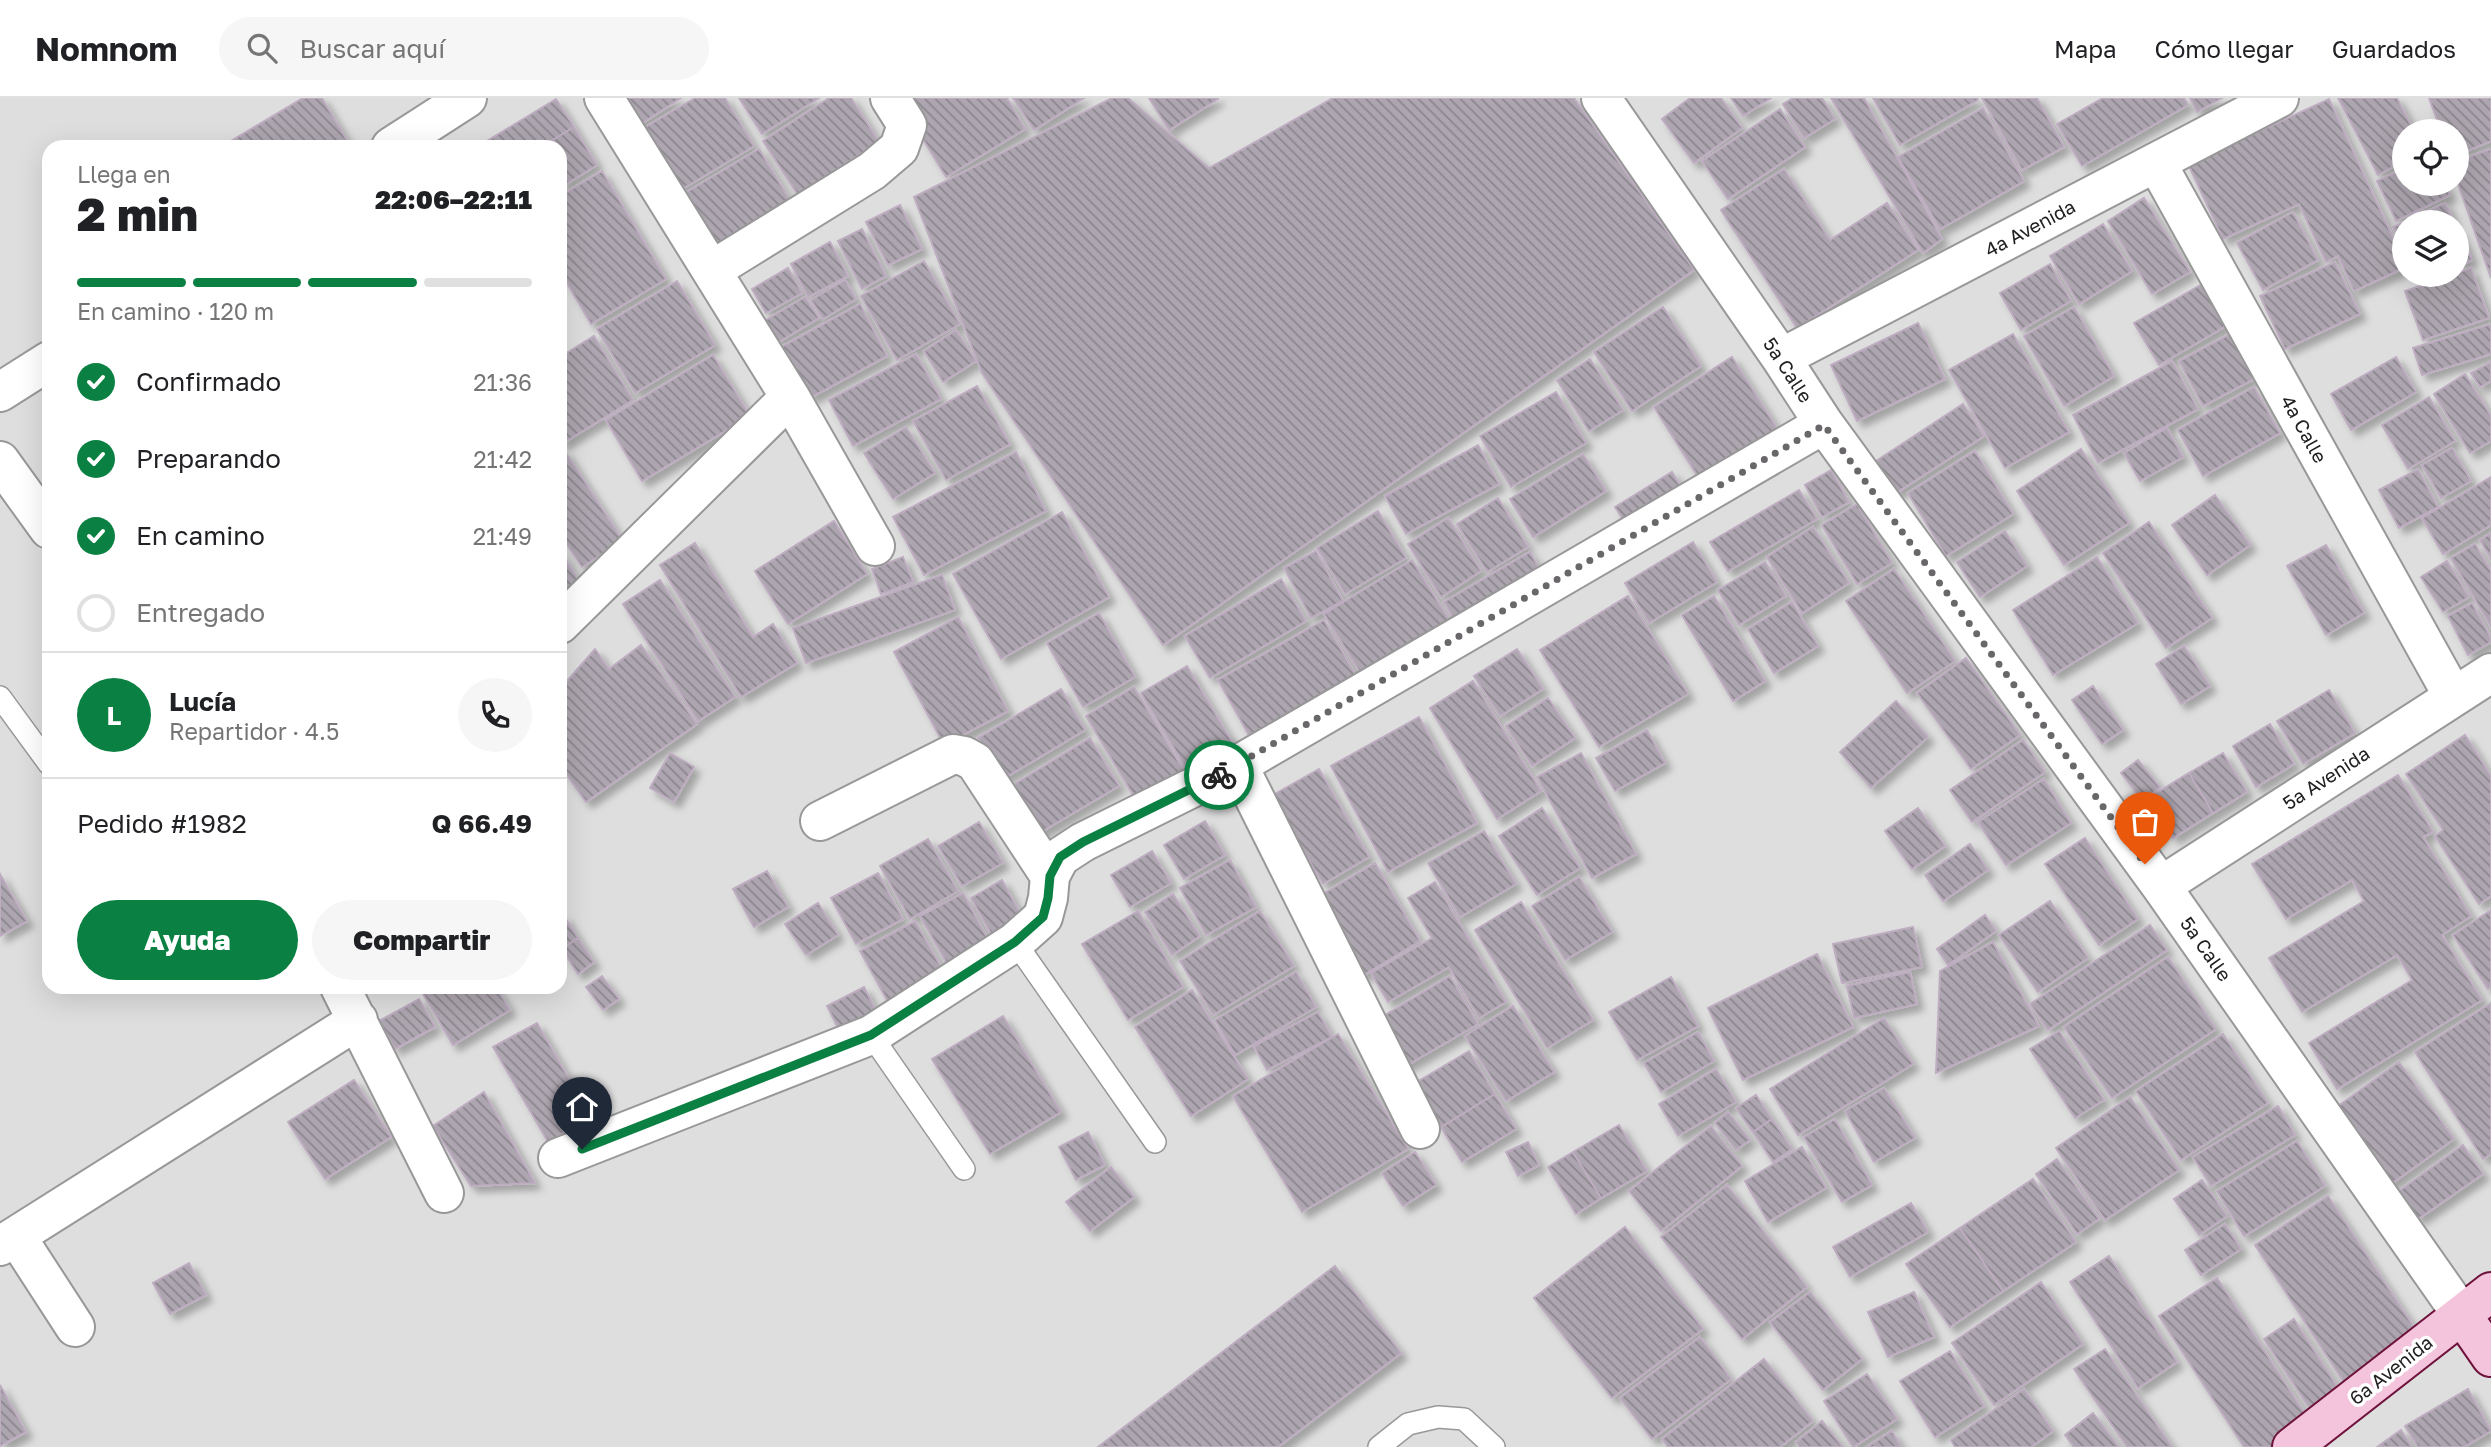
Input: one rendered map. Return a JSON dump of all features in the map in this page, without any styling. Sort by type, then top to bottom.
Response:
[{"type":"main road","name":"5a Calle","points":[[2476,1304],[2491,1357]]},
{"type":"main road","name":"6a Avenida","points":[[2292,1447],[2476,1304]]},
{"type":"street","points":[[402,140],[467,98]]},
{"type":"street","points":[[604,98],[790,397],[876,546]]},
{"type":"street","points":[[712,270],[872,171],[899,148],[907,125],[890,98]]},
{"type":"street","name":"5a Calle","points":[[1601,98],[1781,358],[1824,425],[2161,886],[2476,1304]]},
{"type":"street","name":"4a Avenida","points":[[1781,358],[2279,98]]},
{"type":"street","name":"4a Calle","points":[[2156,162],[2453,696]]},
{"type":"street","points":[[0,393],[42,366]]},
{"type":"street","points":[[567,617],[790,397]]},
{"type":"street","points":[[558,1158],[871,1035],[1015,942],[1043,917],[1050,876],[1060,857],[1083,842],[1238,765],[1824,425]]},
{"type":"street","points":[[0,461],[42,519]]},
{"type":"street","name":"5a Avenida","points":[[2161,886],[2491,673]]},
{"type":"street","points":[[820,821],[953,754],[964,756],[975,762],[1050,876]]},
{"type":"street","points":[[1238,765],[1420,1129]]},
{"type":"street","points":[[75,1327],[8,1241],[349,1003],[444,1193]]},
{"type":"lane","points":[[0,697],[42,754]]},
{"type":"lane","points":[[1015,942],[1155,1142]]},
{"type":"lane","points":[[871,1035],[964,1169]]},
{"type":"lane","points":[[1379,1447],[1408,1424],[1438,1417],[1464,1419],[1494,1447]]},
{"type":"shaded area","points":[[0,98],[2491,98],[2491,1447],[0,1447]]},
{"type":"building","points":[[303,98],[322,98],[347,140],[233,140]]},
{"type":"building","points":[[613,98],[681,98],[633,129]]},
{"type":"building","points":[[695,98],[725,98],[754,146],[674,194],[637,132]]},
{"type":"building","points":[[739,98],[819,98],[762,134]]},
{"type":"building","points":[[829,98],[851,98],[879,142],[798,195],[763,141]]},
{"type":"building","points":[[913,98],[1007,98],[1025,129],[946,177],[902,105]]},
{"type":"building","points":[[1013,98],[1084,98],[1034,130]]},
{"type":"building","points":[[1112,98],[1128,98],[1209,168],[1333,98],[1574,98],[1694,270],[1163,645],[982,373],[914,197]]},
{"type":"building","points":[[1149,98],[1218,98],[1218,99],[1169,130]]},
{"type":"building","points":[[1690,98],[1721,98],[1742,128],[1694,163],[1662,119]]},
{"type":"building","points":[[1731,98],[1771,98],[1743,116]]},
{"type":"building","points":[[1793,98],[1822,98],[1835,119],[1804,138],[1783,104]]},
{"type":"building","points":[[1831,98],[1864,98],[1942,239],[1923,253]]},
{"type":"building","points":[[1873,98],[1977,98],[1978,100],[1900,145]]},
{"type":"building","points":[[1982,98],[2037,98],[2064,147],[2022,170]]},
{"type":"building","points":[[2103,98],[2184,98],[2188,105],[2082,166],[2057,124]]},
{"type":"building","points":[[2190,98],[2222,98],[2197,112]]},
{"type":"building","points":[[2338,98],[2397,98],[2408,119],[2392,119],[2392,167],[2378,175]]},
{"type":"building","points":[[2429,98],[2491,98],[2491,141],[2469,150],[2469,119],[2437,119]]},
{"type":"building","points":[[556,99],[574,127],[553,140],[489,140]]},
{"type":"building","points":[[2329,99],[2392,235],[2392,274],[2354,291],[2338,256],[2326,262],[2299,204],[2223,239],[2188,164]]},
{"type":"building","points":[[1983,108],[2024,181],[1940,229],[1898,157]]},
{"type":"building","points":[[1780,109],[1805,147],[1728,199],[1702,161]]},
{"type":"building","points":[[574,127],[597,165],[567,184],[567,140],[553,140]]},
{"type":"building","points":[[759,149],[791,202],[712,249],[680,196]]},
{"type":"building","points":[[2491,149],[2491,278],[2462,196],[2469,196],[2469,157]]},
{"type":"building","points":[[1784,169],[1830,240],[1887,203],[1918,250],[1797,328],[1721,210]]},
{"type":"building","points":[[602,171],[666,279],[591,324],[567,283],[567,192]]},
{"type":"building","points":[[2392,174],[2392,196],[2448,196],[2419,210],[2392,210],[2392,213],[2377,181]]},
{"type":"building","points":[[2144,198],[2190,272],[2152,294],[2108,221]]},
{"type":"building","points":[[2445,203],[2448,210],[2430,210]]},
{"type":"building","points":[[900,205],[922,249],[888,265],[866,222]]},
{"type":"building","points":[[2293,212],[2318,260],[2263,290],[2237,243]]},
{"type":"building","points":[[2103,224],[2132,271],[2079,304],[2050,256]]},
{"type":"building","points":[[862,229],[886,276],[862,289],[838,241]]},
{"type":"building","points":[[830,242],[848,276],[808,297],[791,264]]},
{"type":"building","points":[[924,261],[960,324],[897,360],[861,296]]},
{"type":"building","points":[[2335,262],[2360,314],[2285,349],[2260,296]]},
{"type":"building","points":[[2050,264],[2071,301],[2021,330],[2000,293]]},
{"type":"building","points":[[788,268],[802,293],[766,313],[752,289]]},
{"type":"building","points":[[2471,268],[2489,318],[2423,340],[2405,291],[2416,287],[2469,287]]},
{"type":"building","points":[[845,280],[856,299],[823,319],[811,300]]},
{"type":"building","points":[[677,281],[715,345],[635,393],[597,329]]},
{"type":"building","points":[[2202,284],[2226,326],[2159,365],[2134,323]]},
{"type":"building","points":[[805,297],[819,318],[777,343],[764,321]]},
{"type":"building","points":[[860,304],[887,356],[810,398],[781,347]]},
{"type":"building","points":[[1663,307],[1701,366],[1632,411],[1594,352]]},
{"type":"building","points":[[2074,307],[2114,376],[2064,406],[2024,336]]},
{"type":"building","points":[[1918,323],[1945,379],[1857,421],[1831,365]]},
{"type":"building","points":[[2491,324],[2491,354],[2422,375],[2413,348]]},
{"type":"building","points":[[956,330],[976,361],[943,382],[924,351]]},
{"type":"building","points":[[2013,334],[2069,432],[2005,468],[1949,370]]},
{"type":"building","points":[[2230,334],[2254,379],[2203,406],[2179,361]]},
{"type":"building","points":[[594,336],[633,400],[567,441],[567,353]]},
{"type":"building","points":[[916,354],[941,399],[853,446],[829,400]]},
{"type":"building","points":[[713,355],[750,416],[642,481],[606,420]]},
{"type":"building","points":[[1732,357],[1780,433],[1702,483],[1654,407]]},
{"type":"building","points":[[2396,357],[2416,392],[2351,430],[2331,394]]},
{"type":"building","points":[[1590,359],[1623,410],[1589,431],[1557,380]]},
{"type":"building","points":[[2172,361],[2198,409],[2098,463],[2073,415]]},
{"type":"building","points":[[2491,362],[2491,381],[2480,387],[2471,373]]},
{"type":"building","points":[[2465,374],[2491,416],[2491,441],[2470,453],[2434,394]]},
{"type":"building","points":[[977,386],[1010,444],[946,480],[913,421]]},
{"type":"building","points":[[2254,387],[2280,433],[2203,476],[2178,430]]},
{"type":"building","points":[[1556,392],[1586,443],[1511,487],[1480,436]]},
{"type":"building","points":[[2429,397],[2455,441],[2408,469],[2382,425]]},
{"type":"building","points":[[1963,404],[1984,436],[1896,493],[1876,461]]},
{"type":"building","points":[[906,427],[935,473],[893,499],[864,453]]},
{"type":"building","points":[[2167,428],[2183,457],[2140,481],[2124,453]]},
{"type":"building","points":[[1478,445],[1499,484],[1406,534],[1385,496]]},
{"type":"building","points":[[2452,448],[2471,481],[2441,498],[2422,465]]},
{"type":"building","points":[[2081,449],[2129,523],[2064,565],[2017,491]]},
{"type":"building","points":[[1975,451],[2013,514],[1946,556],[1908,493]]},
{"type":"building","points":[[1016,452],[1046,511],[924,575],[893,517]]},
{"type":"building","points":[[567,454],[623,541],[582,567],[567,544]]},
{"type":"building","points":[[1583,454],[1606,491],[1533,537],[1510,499]]},
{"type":"building","points":[[2418,469],[2438,507],[2399,528],[2379,490]]},
{"type":"building","points":[[1831,470],[1849,502],[1822,517],[1805,485]]},
{"type":"building","points":[[1672,472],[1688,499],[1632,533],[1615,507]]},
{"type":"building","points":[[2491,477],[2491,525],[2443,554],[2422,518]]},
{"type":"building","points":[[1799,490],[1817,519],[1728,571],[1710,542]]},
{"type":"building","points":[[2215,495],[2250,545],[2207,575],[2172,525]]},
{"type":"building","points":[[1498,498],[1528,547],[1487,572],[1457,524]]},
{"type":"building","points":[[1857,504],[1892,563],[1857,584],[1822,525]]},
{"type":"building","points":[[1378,511],[1406,558],[1345,594],[1317,548]]},
{"type":"building","points":[[1062,512],[1109,597],[1001,659],[953,574]]},
{"type":"building","points":[[1448,518],[1481,571],[1441,597],[1408,544]]},
{"type":"building","points":[[834,521],[867,574],[788,624],[755,571]]},
{"type":"building","points":[[2149,522],[2212,618],[2166,648],[2103,553]]},
{"type":"building","points":[[1813,527],[1849,583],[1802,613],[1767,557]]},
{"type":"building","points":[[2005,531],[2027,566],[1980,597],[1957,562]]},
{"type":"building","points":[[2491,533],[2491,559],[2480,540]]},
{"type":"building","points":[[1693,542],[1717,582],[1649,623],[1625,583]]},
{"type":"building","points":[[695,543],[753,637],[773,624],[797,663],[741,697],[660,565]]},
{"type":"building","points":[[2475,544],[2491,571],[2491,627],[2451,558]]},
{"type":"building","points":[[2326,545],[2364,613],[2326,635],[2287,566]]},
{"type":"building","points":[[1316,551],[1343,601],[1311,618],[1284,568]]},
{"type":"building","points":[[1530,552],[1543,576],[1457,625],[1444,602]]},
{"type":"building","points":[[903,557],[913,582],[881,594],[872,569]]},
{"type":"building","points":[[2097,557],[2138,623],[2053,675],[2013,610]]},
{"type":"building","points":[[1412,560],[1452,624],[1364,679],[1324,614]]},
{"type":"building","points":[[567,561],[586,592],[567,604]]},
{"type":"building","points":[[2447,561],[2469,597],[2443,612],[2421,577]]},
{"type":"building","points":[[1765,562],[1786,596],[1739,625],[1718,590]]},
{"type":"building","points":[[1894,569],[1955,661],[1907,693],[1846,601]]},
{"type":"building","points":[[942,575],[955,610],[806,663],[793,628]]},
{"type":"building","points":[[1281,579],[1306,621],[1210,678],[1185,636]]},
{"type":"building","points":[[660,580],[735,697],[698,721],[623,604]]},
{"type":"building","points":[[1628,596],[1688,694],[1599,747],[1540,650]]},
{"type":"building","points":[[1714,596],[1765,681],[1733,701],[1682,615]]},
{"type":"building","points":[[1792,602],[1818,646],[1774,673],[1748,629]]},
{"type":"building","points":[[2472,603],[2491,642],[2468,655],[2448,616]]},
{"type":"building","points":[[1099,613],[1135,677],[1083,707],[1047,643]]},
{"type":"building","points":[[958,617],[1008,711],[944,745],[894,652]]},
{"type":"building","points":[[1324,620],[1358,679],[1251,739],[1218,680]]},
{"type":"building","points":[[641,645],[697,724],[586,802],[567,775],[567,681],[595,649],[609,669]]},
{"type":"building","points":[[2184,646],[2210,686],[2181,704],[2156,664]]},
{"type":"building","points":[[1517,649],[1543,689],[1500,716],[1474,676]]},
{"type":"building","points":[[1966,658],[2020,735],[1971,769],[1917,693]]},
{"type":"building","points":[[1187,666],[1234,745],[1188,772],[1141,693]]},
{"type":"building","points":[[1473,681],[1541,791],[1497,819],[1430,708]]},
{"type":"building","points":[[2093,686],[2123,730],[2102,744],[2072,700]]},
{"type":"building","points":[[1134,687],[1190,781],[1142,810],[1086,716]]},
{"type":"building","points":[[1061,689],[1085,730],[1003,779],[978,738]]},
{"type":"building","points":[[2329,690],[2355,733],[2303,764],[2277,721]]},
{"type":"building","points":[[1548,698],[1575,738],[1532,766],[1506,726]]},
{"type":"building","points":[[1896,701],[1928,737],[1871,788],[1840,752]]},
{"type":"building","points":[[1419,717],[1477,823],[1388,872],[1331,766]]},
{"type":"building","points":[[2270,724],[2294,764],[2256,787],[2233,746]]},
{"type":"building","points":[[1647,730],[1665,763],[1615,791],[1596,758]]},
{"type":"building","points":[[2465,735],[2491,776],[2491,896],[2479,904],[2435,836],[2443,830],[2406,774]]},
{"type":"building","points":[[1090,738],[1119,786],[1036,835],[1008,788]]},
{"type":"building","points":[[2023,740],[2045,772],[1972,822],[1950,790]]},
{"type":"building","points":[[670,753],[694,767],[674,802],[650,788]]},
{"type":"building","points":[[1581,753],[1636,854],[1592,878],[1537,777]]},
{"type":"building","points":[[2223,753],[2247,792],[2213,813],[2189,773]]},
{"type":"building","points":[[2138,760],[2160,787],[2143,801],[2121,773]]},
{"type":"building","points":[[1319,769],[1369,857],[1323,884],[1271,796]]},
{"type":"building","points":[[2189,773],[2213,813],[2173,838],[2148,798]]},
{"type":"building","points":[[2398,775],[2433,832],[2423,837],[2471,916],[2442,935],[2482,1000],[2337,1089],[2309,1043],[2412,980],[2397,955],[2302,1012],[2269,958],[2364,901],[2352,880],[2286,919],[2252,864]]},
{"type":"building","points":[[2044,779],[2071,823],[2006,865],[1978,822]]},
{"type":"building","points":[[1542,808],[1580,868],[1537,895],[1499,836]]},
{"type":"building","points":[[1918,808],[1945,846],[1912,869],[1885,831]]},
{"type":"building","points":[[1205,821],[1225,855],[1184,879],[1164,845]]},
{"type":"building","points":[[979,822],[1003,863],[962,886],[938,846]]},
{"type":"building","points":[[1484,831],[1516,884],[1460,917],[1428,863]]},
{"type":"building","points":[[2085,838],[2138,919],[2099,945],[2045,864]]},
{"type":"building","points":[[928,839],[958,891],[910,919],[880,866]]},
{"type":"building","points":[[1970,844],[1988,870],[1943,901],[1925,875]]},
{"type":"building","points":[[1152,851],[1171,883],[1130,907],[1111,875]]},
{"type":"building","points":[[1230,860],[1256,907],[1206,935],[1180,888]]},
{"type":"building","points":[[1375,863],[1420,941],[1362,976],[1316,898]]},
{"type":"building","points":[[767,871],[788,907],[754,927],[733,889]]},
{"type":"building","points":[[878,873],[903,919],[856,944],[831,898]]},
{"type":"building","points":[[0,874],[27,921],[0,936]]},
{"type":"building","points":[[1579,877],[1612,932],[1565,960],[1532,906]]},
{"type":"building","points":[[1002,880],[1027,926],[996,943],[971,898]]},
{"type":"building","points":[[1435,882],[1506,1002],[1479,1018],[1449,967],[1388,1002],[1371,973],[1432,938],[1408,898]]},
{"type":"building","points":[[963,893],[995,952],[954,976],[920,916]]},
{"type":"building","points":[[1173,894],[1200,936],[1172,955],[1145,912]]},
{"type":"building","points":[[2050,901],[2088,958],[2038,992],[1999,935]]},
{"type":"building","points":[[1521,902],[1593,1020],[1547,1048],[1475,930]]},
{"type":"building","points":[[818,903],[838,935],[806,955],[785,924]]},
{"type":"building","points":[[2491,910],[2491,987],[2488,989],[2453,935]]},
{"type":"building","points":[[1138,911],[1183,987],[1128,1020],[1082,944]]},
{"type":"building","points":[[1260,911],[1294,966],[1213,1015],[1180,961]]},
{"type":"building","points":[[1985,915],[1996,931],[1948,965],[1937,949]]},
{"type":"building","points":[[567,921],[578,938],[567,946]]},
{"type":"building","points":[[915,921],[945,974],[889,1004],[860,951]]},
{"type":"building","points":[[2150,925],[2167,950],[2048,1030],[2030,1004]]},
{"type":"building","points":[[1913,927],[1922,967],[1842,983],[1833,944]]},
{"type":"building","points":[[578,938],[594,962],[578,974],[567,957],[567,946]]},
{"type":"building","points":[[1993,942],[2039,1026],[1936,1073],[1940,971]]},
{"type":"building","points":[[1817,954],[1853,1027],[1743,1080],[1708,1008]]},
{"type":"building","points":[[2168,957],[2216,1029],[2112,1098],[2064,1027]]},
{"type":"building","points":[[1296,972],[1316,1007],[1235,1055],[1215,1020]]},
{"type":"building","points":[[1910,972],[1917,1004],[1854,1018],[1847,986]]},
{"type":"building","points":[[602,976],[619,999],[603,1010],[586,987]]},
{"type":"building","points":[[1450,976],[1478,1024],[1402,1068],[1375,1021]]},
{"type":"building","points":[[1671,977],[1698,1026],[1637,1060],[1609,1012]]},
{"type":"building","points":[[864,987],[882,1022],[844,1040],[827,1006]]},
{"type":"building","points":[[1192,990],[1248,1079],[1191,1116],[1135,1027]]},
{"type":"building","points":[[423,994],[500,994],[510,1010],[453,1045]]},
{"type":"building","points":[[419,999],[435,1027],[395,1049],[379,1021]]},
{"type":"building","points":[[2491,1003],[2491,1154],[2483,1159],[2415,1052]]},
{"type":"building","points":[[1513,1006],[1554,1072],[1506,1101],[1465,1036]]},
{"type":"building","points":[[1318,1012],[1332,1037],[1267,1070],[1254,1046]]},
{"type":"building","points":[[1003,1016],[1061,1112],[990,1154],[932,1059]]},
{"type":"building","points":[[1884,1018],[1913,1064],[1798,1135],[1770,1089]]},
{"type":"building","points":[[537,1023],[591,1117],[548,1142],[493,1047]]},
{"type":"building","points":[[2059,1031],[2104,1100],[2075,1118],[2030,1049]]},
{"type":"building","points":[[1698,1032],[1714,1061],[1661,1092],[1644,1063]]},
{"type":"building","points":[[1338,1034],[1408,1149],[1302,1212],[1233,1096]]},
{"type":"building","points":[[2223,1034],[2268,1103],[2181,1160],[2136,1091]]},
{"type":"building","points":[[1469,1051],[1495,1094],[1441,1127],[1415,1083]]},
{"type":"building","points":[[2399,1062],[2454,1139],[2388,1186],[2334,1109]]},
{"type":"building","points":[[1716,1069],[1736,1102],[1678,1136],[1659,1104]]},
{"type":"building","points":[[354,1080],[391,1137],[325,1179],[288,1122]]},
{"type":"building","points":[[1884,1088],[1915,1138],[1874,1162],[1845,1111]]},
{"type":"building","points":[[484,1092],[535,1183],[471,1186],[433,1126]]},
{"type":"building","points":[[1495,1094],[1516,1129],[1462,1162],[1441,1127]]},
{"type":"building","points":[[1756,1095],[1772,1119],[1753,1132],[1736,1108]]},
{"type":"building","points":[[2130,1097],[2179,1170],[2105,1220],[2056,1148]]},
{"type":"building","points":[[2278,1106],[2295,1135],[2211,1186],[2193,1157]]},
{"type":"building","points":[[1728,1112],[1750,1140],[1736,1150],[1715,1123]]},
{"type":"building","points":[[1772,1119],[1792,1149],[1773,1162],[1753,1132]]},
{"type":"building","points":[[1835,1119],[1872,1185],[1842,1202],[1804,1137]]},
{"type":"building","points":[[1619,1125],[1647,1171],[1601,1198],[1573,1152]]},
{"type":"building","points":[[1711,1126],[1742,1166],[1661,1231],[1629,1191]]},
{"type":"building","points":[[1088,1132],[1105,1165],[1076,1180],[1059,1147]]},
{"type":"building","points":[[2297,1141],[2325,1186],[2244,1236],[2217,1191]]},
{"type":"building","points":[[1528,1142],[1539,1165],[1518,1176],[1506,1152]]},
{"type":"building","points":[[2463,1145],[2483,1174],[2418,1219],[2399,1191]]},
{"type":"building","points":[[1802,1147],[1826,1188],[1768,1222],[1745,1181]]},
{"type":"building","points":[[1415,1152],[1436,1185],[1403,1206],[1382,1173]]},
{"type":"building","points":[[1573,1152],[1601,1198],[1576,1214],[1548,1167]]},
{"type":"building","points":[[2057,1159],[2099,1219],[2077,1234],[2036,1174]]},
{"type":"building","points":[[1111,1167],[1134,1197],[1090,1231],[1066,1202]]},
{"type":"building","points":[[2033,1179],[2076,1242],[2003,1291],[1960,1228]]},
{"type":"building","points":[[2202,1180],[2227,1216],[2199,1235],[2174,1199]]},
{"type":"building","points":[[1727,1185],[1807,1287],[1742,1339],[1661,1237]]},
{"type":"building","points":[[2328,1196],[2423,1341],[2349,1390],[2255,1245]]},
{"type":"building","points":[[1911,1203],[1928,1232],[1850,1277],[1833,1247]]},
{"type":"building","points":[[2225,1224],[2241,1249],[2201,1275],[2185,1250]]},
{"type":"building","points":[[1625,1227],[1703,1329],[1612,1398],[1534,1298]]},
{"type":"building","points":[[1960,1228],[2003,1291],[1950,1327],[1906,1264]]},
{"type":"building","points":[[2109,1256],[2177,1362],[2138,1388],[2070,1282]]},
{"type":"building","points":[[189,1263],[206,1295],[170,1314],[153,1283]]},
{"type":"building","points":[[1335,1266],[1401,1353],[1278,1447],[1098,1447]]},
{"type":"building","points":[[2217,1278],[2313,1426],[2281,1447],[2244,1447],[2159,1316]]},
{"type":"building","points":[[2041,1282],[2083,1344],[1994,1405],[1952,1343]]},
{"type":"building","points":[[1810,1292],[1862,1359],[1823,1390],[1770,1322]]},
{"type":"building","points":[[1914,1292],[1934,1337],[1888,1357],[1868,1312]]},
{"type":"building","points":[[2294,1319],[2345,1399],[2316,1418],[2264,1339]]},
{"type":"building","points":[[1700,1337],[1731,1379],[1652,1439],[1620,1398]]},
{"type":"building","points":[[2105,1349],[2172,1447],[2127,1447],[2074,1369]]},
{"type":"building","points":[[1950,1351],[1984,1406],[1935,1437],[1900,1381]]},
{"type":"building","points":[[1764,1359],[1813,1421],[1780,1447],[1668,1447],[1662,1439]]},
{"type":"building","points":[[1867,1374],[1897,1419],[1853,1447],[1824,1401]]},
{"type":"building","points":[[0,1385],[26,1432],[0,1446]]},
{"type":"building","points":[[2024,1389],[2053,1431],[2031,1447],[1955,1447],[1951,1440]]},
{"type":"building","points":[[2468,1389],[2491,1431],[2464,1447],[2418,1447],[2405,1426]]},
{"type":"building","points":[[2093,1413],[2119,1447],[2074,1447],[2065,1435]]},
{"type":"building","points":[[1822,1421],[1843,1447],[1800,1447],[1796,1442]]},
{"type":"building","points":[[2401,1430],[2412,1447],[2377,1447]]},
{"type":"building","points":[[1892,1431],[1901,1447],[1867,1447]]},
{"type":"way so far","points":[[1219,775],[1824,425],[2145,864]]},
{"type":"route","points":[[582,1149],[871,1035],[1015,942],[1043,917],[1050,876],[1060,857],[1083,842],[1219,775]]}]
